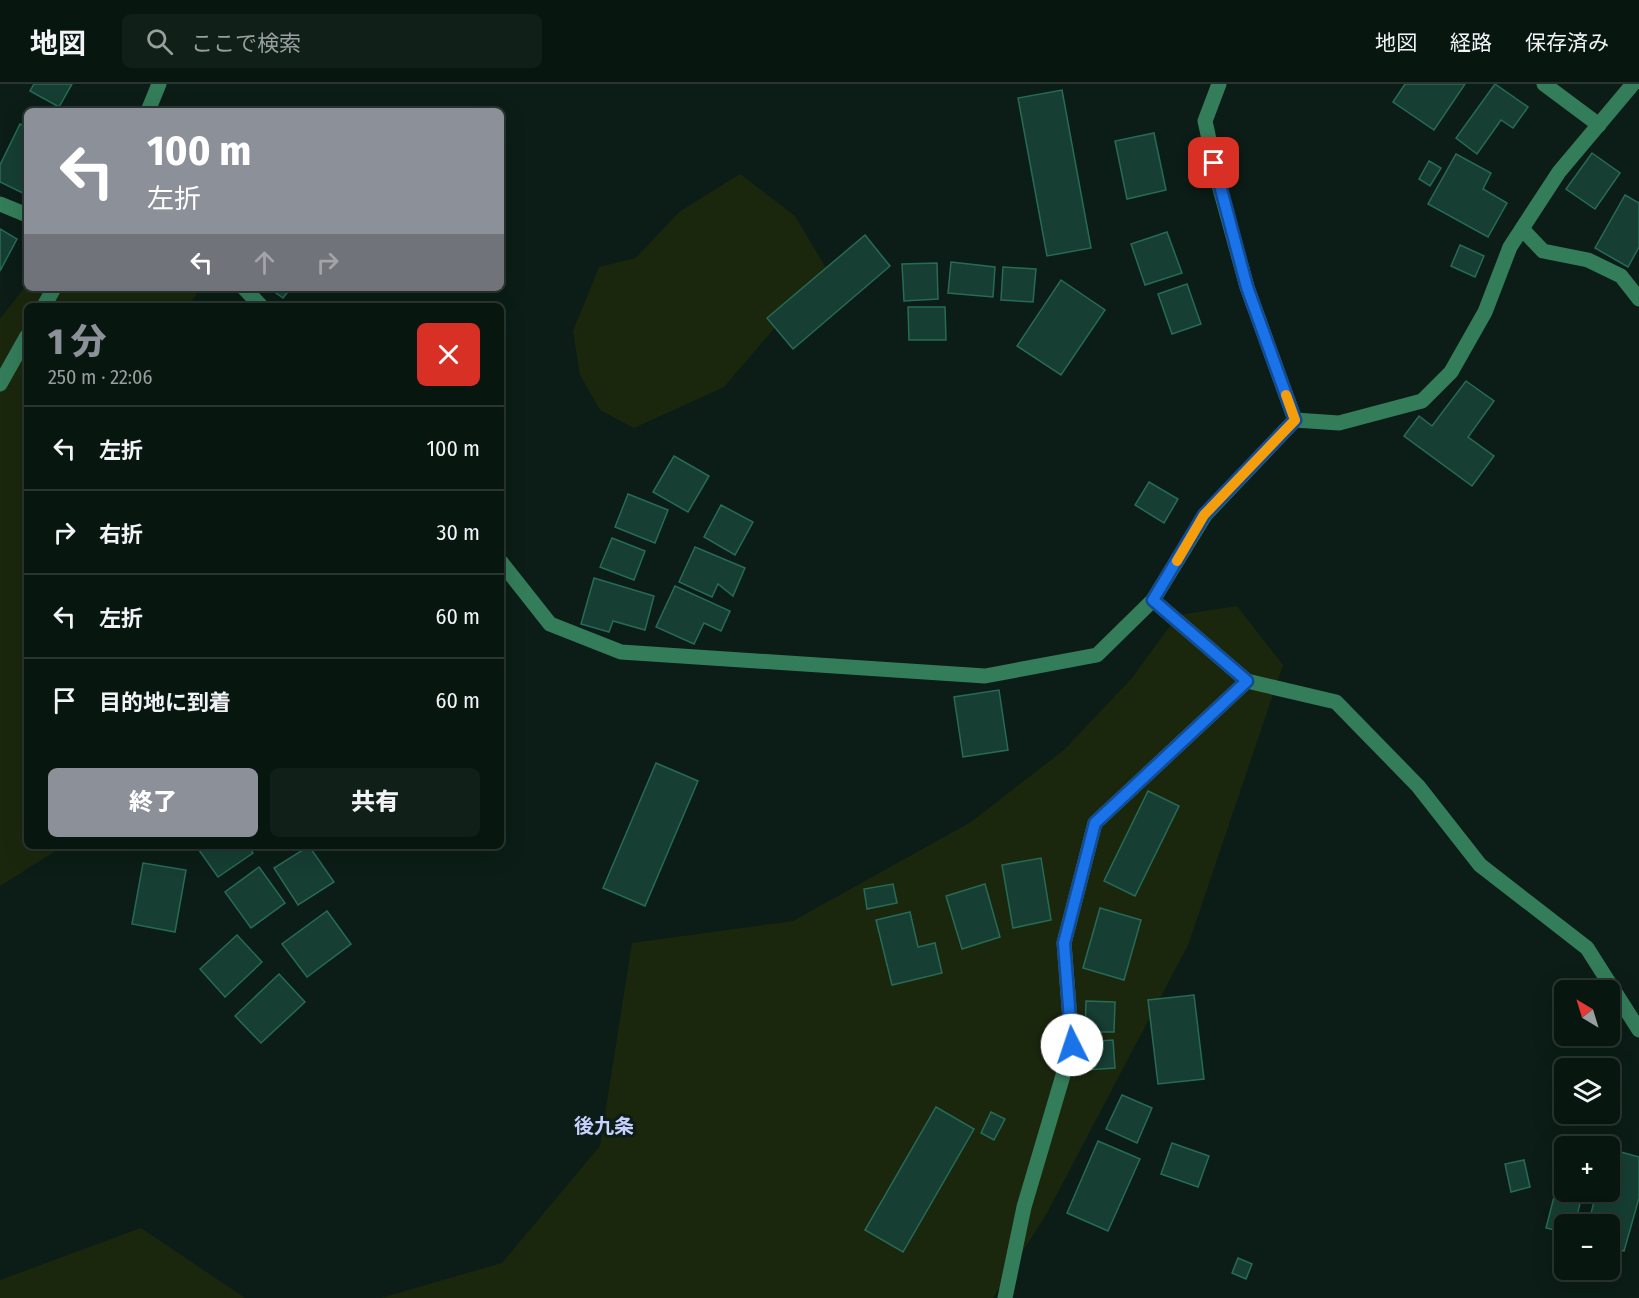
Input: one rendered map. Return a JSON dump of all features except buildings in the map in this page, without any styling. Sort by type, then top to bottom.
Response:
[{"type":"street","points":[[149,108],[159,84]]},
{"type":"street","points":[[1219,84],[1205,121],[1218,185],[1247,287],[1295,420]]},
{"type":"street","points":[[1544,84],[1599,125]]},
{"type":"street","points":[[1295,420],[1339,423],[1422,401],[1451,372],[1485,312],[1510,247],[1558,172],[1633,84]]},
{"type":"street","points":[[0,204],[24,214]]},
{"type":"street","points":[[1522,229],[1543,251],[1588,260],[1621,276],[1639,299]]},
{"type":"street","points":[[247,291],[258,303]]},
{"type":"street","points":[[0,384],[24,341]]},
{"type":"street","points":[[504,566],[550,624],[621,652],[985,676],[1097,655],[1153,600],[1204,515],[1295,420]]},
{"type":"street","points":[[1153,600],[1247,681],[1336,702],[1418,786],[1480,866],[1587,948],[1639,1030]]},
{"type":"street","points":[[1005,1298],[1024,1207],[1072,1045],[1064,943],[1095,823],[1247,681]]},
{"type":"green space","points":[[740,174],[795,216],[826,268],[724,387],[634,428],[600,410],[580,375],[573,331],[599,267],[636,258],[679,212]]},
{"type":"green space","points":[[24,288],[24,291],[196,291],[197,294],[190,303],[24,303],[24,849],[54,849],[54,852],[0,886],[0,319]]},
{"type":"green space","points":[[1237,606],[1283,665],[1188,945],[1047,1213],[993,1298],[381,1298],[502,1263],[600,1146],[632,943],[793,921],[971,822],[1065,749],[1132,678],[1178,615]]},
{"type":"green space","points":[[141,1228],[245,1298],[0,1298],[0,1280]]},
{"type":"slow traffic","points":[[1177,561],[1204,515],[1295,420],[1286,395]]},
{"type":"district","name":"後九条","points":[[604,1126]]},
{"type":"route","points":[[1072,1045],[1064,943],[1095,823],[1247,681],[1153,600],[1204,515],[1295,420],[1247,287],[1214,163]]}]
